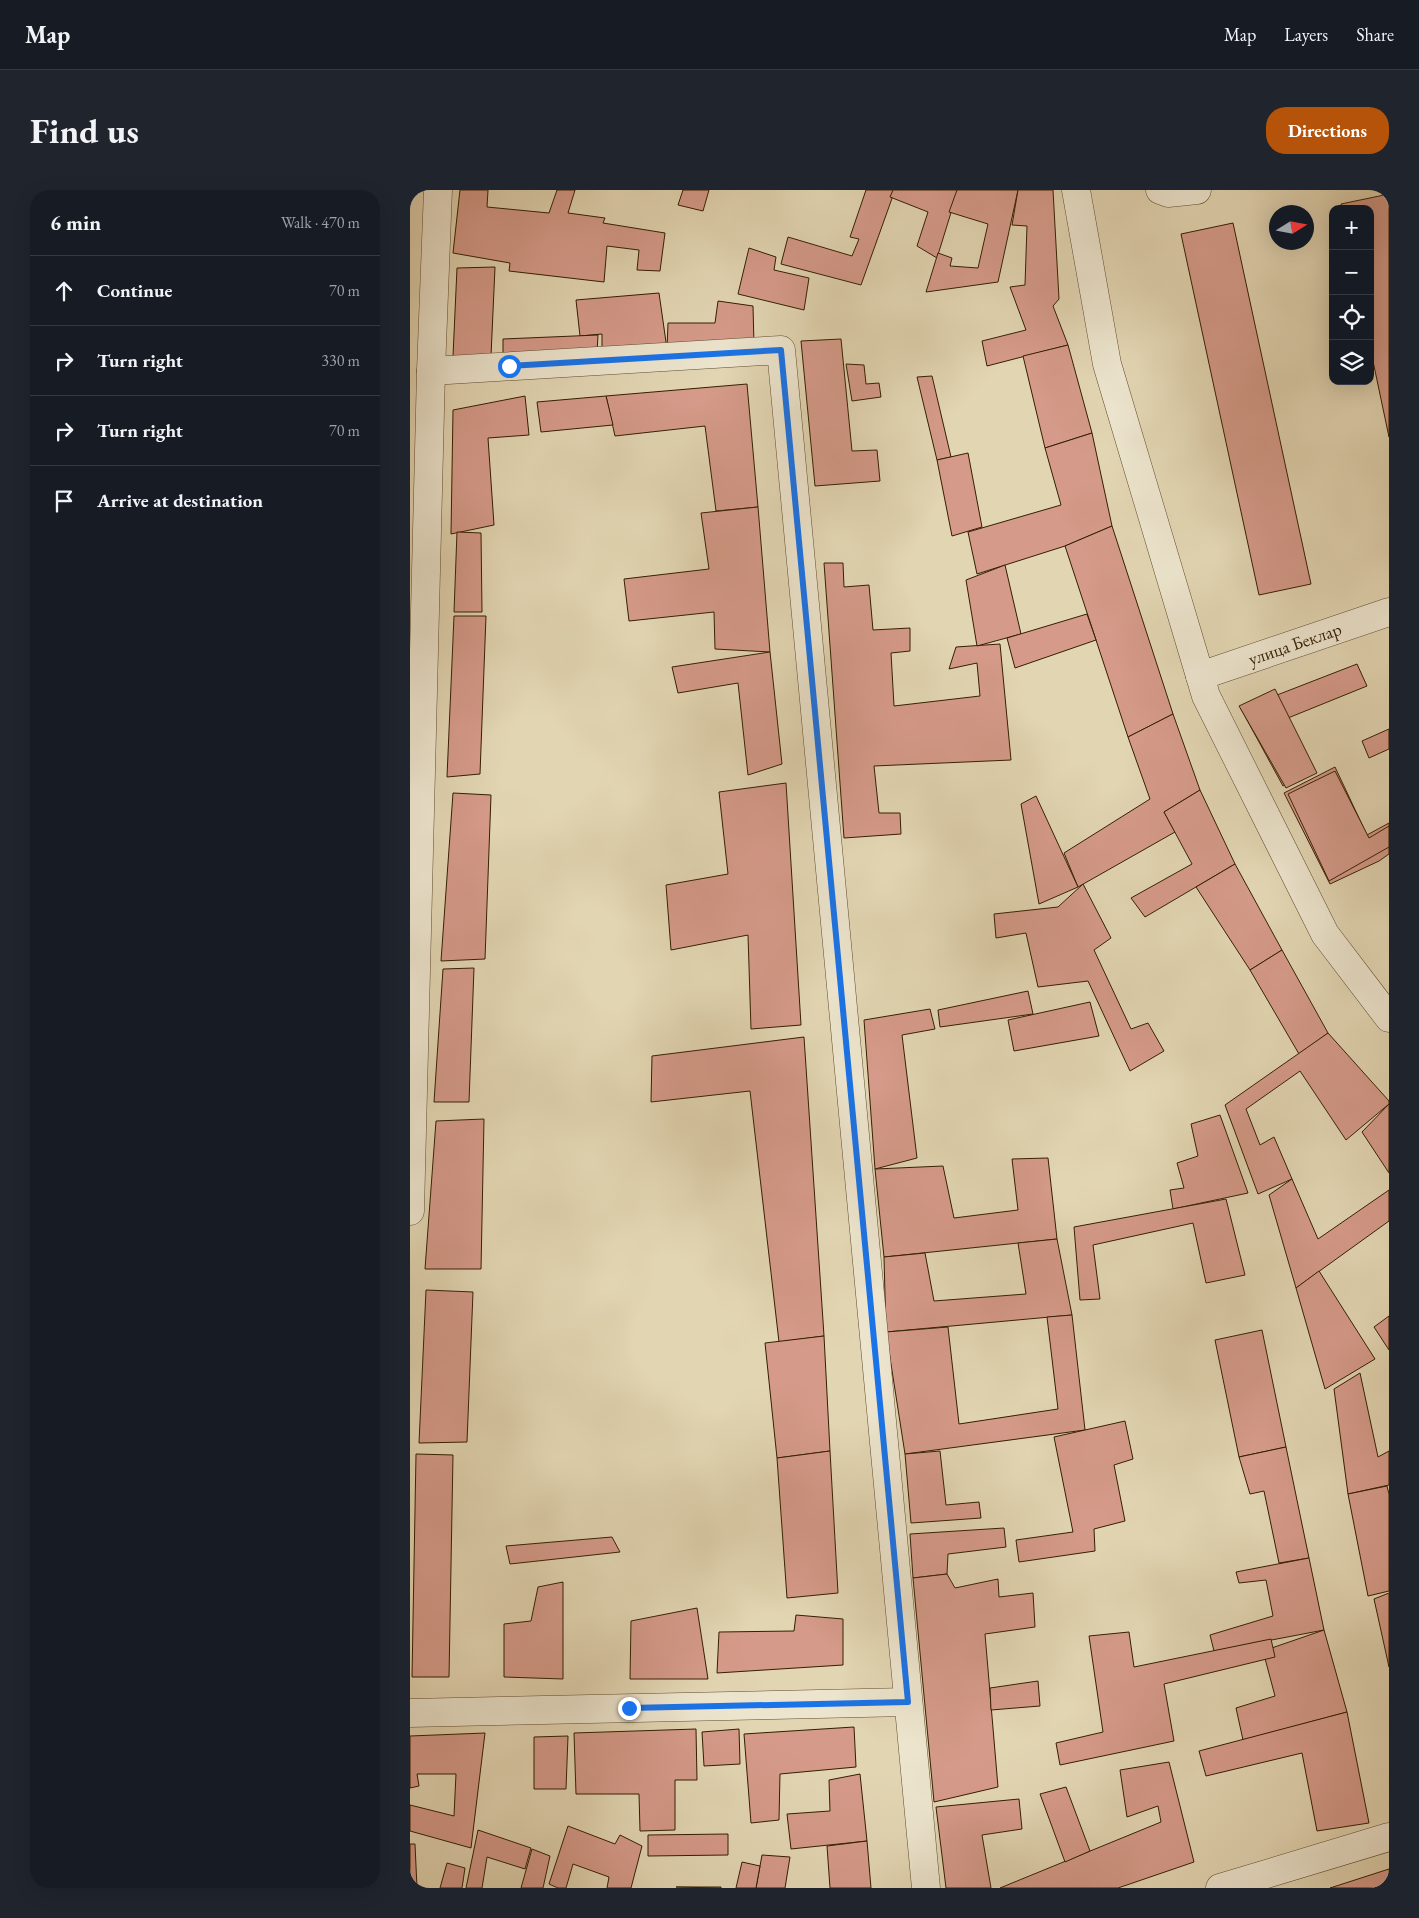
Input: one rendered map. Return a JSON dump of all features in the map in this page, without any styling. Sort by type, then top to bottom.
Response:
[{"type":"street","points":[[410,1210],[431,371],[438,190]]},
{"type":"street","points":[[1076,190],[1107,364],[1206,696],[1325,934],[1389,1018]]},
{"type":"street","points":[[1160,190],[1168,193],[1197,190]]},
{"type":"street","points":[[431,371],[781,350],[926,1888]]},
{"type":"street","name":"улица Беклар","points":[[1200,676],[1389,612]]},
{"type":"street","points":[[410,1713],[908,1702]]},
{"type":"street","points":[[1220,1888],[1389,1837]]},
{"type":"building","points":[[460,190],[488,190],[487,207],[549,213],[557,190],[575,190],[568,213],[605,218],[603,223],[665,233],[660,271],[637,270],[639,250],[607,246],[604,282],[509,271],[510,263],[453,253]]},
{"type":"building","points":[[683,190],[709,190],[703,211],[678,205]]},
{"type":"building","points":[[866,190],[895,190],[861,285],[781,264],[788,237],[852,256],[859,239],[850,237]]},
{"type":"building","points":[[893,190],[958,190],[937,258],[917,246],[928,212],[890,197]]},
{"type":"building","points":[[957,190],[1018,190],[998,282],[926,292],[938,253],[952,258],[950,266],[978,268],[988,224],[949,212]]},
{"type":"building","points":[[1018,190],[1053,190],[1059,299],[1053,306],[1068,345],[987,366],[982,341],[1026,330],[1010,287],[1025,285],[1027,226],[1012,225]]},
{"type":"building","points":[[1389,194],[1389,437],[1374,366],[1374,205],[1341,204]]},
{"type":"building","points":[[1233,223],[1311,584],[1259,595],[1181,234]]},
{"type":"building","points":[[749,248],[776,257],[774,270],[809,278],[804,310],[738,294]]},
{"type":"building","points":[[495,267],[491,356],[453,356],[457,268]]},
{"type":"building","points":[[659,293],[667,349],[602,354],[602,334],[580,336],[576,300]]},
{"type":"building","points":[[718,301],[753,306],[754,345],[667,349],[668,323],[715,323]]},
{"type":"building","points":[[598,335],[597,353],[503,359],[503,339]]},
{"type":"building","points":[[841,339],[852,451],[877,450],[880,481],[815,486],[801,341]]},
{"type":"building","points":[[1068,345],[1092,433],[1045,448],[1023,356]]},
{"type":"building","points":[[846,364],[864,365],[866,384],[879,383],[881,397],[852,401]]},
{"type":"building","points":[[932,376],[951,457],[937,460],[917,377]]},
{"type":"building","points":[[747,384],[758,507],[716,511],[705,426],[615,436],[606,396]]},
{"type":"building","points":[[525,396],[529,435],[488,438],[494,525],[451,534],[453,410]]},
{"type":"building","points":[[606,396],[613,425],[541,432],[537,402]]},
{"type":"building","points":[[1092,433],[1112,526],[1065,546],[977,574],[968,532],[1061,505],[1045,448]]},
{"type":"building","points":[[968,453],[982,527],[952,536],[937,460]]},
{"type":"building","points":[[758,507],[770,652],[715,649],[714,612],[629,621],[624,579],[709,569],[701,513]]},
{"type":"building","points":[[1112,526],[1173,714],[1128,737],[1065,546]]},
{"type":"building","points":[[457,532],[481,533],[482,612],[454,612]]},
{"type":"building","points":[[824,563],[843,563],[844,587],[869,585],[873,630],[910,628],[910,651],[891,653],[894,706],[980,696],[977,663],[949,669],[956,647],[1000,644],[1011,760],[874,766],[879,813],[900,813],[901,834],[844,838]]},
{"type":"building","points":[[1005,565],[1021,634],[977,646],[966,580]]},
{"type":"building","points":[[1087,614],[1096,640],[1015,668],[1007,638]]},
{"type":"building","points":[[454,616],[486,616],[480,774],[447,777]]},
{"type":"building","points":[[770,652],[782,764],[748,775],[738,683],[678,693],[672,667]]},
{"type":"building","points":[[1357,664],[1367,686],[1288,718],[1315,770],[1283,786],[1241,709]]},
{"type":"building","points":[[1275,689],[1317,773],[1286,788],[1239,706]]},
{"type":"building","points":[[1173,714],[1200,790],[1164,812],[1175,832],[1078,887],[1064,853],[1150,799],[1128,737]]},
{"type":"building","points":[[1389,729],[1389,749],[1369,758],[1362,741]]},
{"type":"building","points":[[1335,767],[1367,835],[1389,823],[1389,854],[1379,861],[1330,884],[1284,793]]},
{"type":"building","points":[[1335,771],[1369,838],[1389,826],[1389,847],[1329,881],[1288,794]]},
{"type":"building","points":[[786,783],[801,1025],[751,1029],[748,935],[671,950],[666,885],[728,874],[719,792]]},
{"type":"building","points":[[1200,790],[1235,864],[1145,917],[1131,898],[1192,864],[1164,812]]},
{"type":"building","points":[[453,793],[491,795],[485,959],[441,961]]},
{"type":"building","points":[[1036,796],[1078,887],[1039,904],[1021,804]]},
{"type":"building","points":[[1235,864],[1282,950],[1250,970],[1196,887]]},
{"type":"building","points":[[1083,884],[1111,938],[1094,950],[1131,1029],[1148,1023],[1164,1051],[1130,1071],[1088,981],[1038,987],[1026,933],[996,938],[994,914],[1058,907]]},
{"type":"building","points":[[1282,950],[1328,1033],[1299,1054],[1250,970]]},
{"type":"building","points":[[474,968],[469,1102],[434,1102],[443,969]]},
{"type":"building","points":[[1028,991],[1033,1014],[940,1027],[938,1010]]},
{"type":"building","points":[[1090,1002],[1099,1036],[1014,1051],[1008,1020]]},
{"type":"building","points":[[930,1009],[935,1029],[902,1035],[917,1158],[875,1169],[864,1020]]},
{"type":"building","points":[[1328,1033],[1389,1101],[1389,1104],[1346,1140],[1300,1071],[1246,1109],[1260,1145],[1274,1137],[1292,1179],[1258,1194],[1225,1105]]},
{"type":"building","points":[[804,1037],[824,1336],[779,1342],[750,1091],[651,1102],[652,1056]]},
{"type":"building","points":[[1389,1104],[1389,1173],[1362,1132]]},
{"type":"building","points":[[1220,1115],[1248,1193],[1173,1209],[1170,1190],[1184,1188],[1177,1163],[1198,1156],[1191,1124]]},
{"type":"building","points":[[484,1119],[481,1269],[425,1269],[436,1121]]},
{"type":"building","points":[[1048,1158],[1057,1239],[884,1257],[875,1169],[943,1166],[954,1218],[1018,1210],[1012,1159]]},
{"type":"building","points":[[1292,1179],[1318,1239],[1389,1190],[1389,1221],[1296,1288],[1269,1195]]},
{"type":"building","points":[[1226,1199],[1245,1275],[1206,1283],[1193,1223],[1093,1245],[1100,1299],[1080,1300],[1074,1227]]},
{"type":"building","points":[[1057,1239],[1072,1315],[886,1332],[884,1257],[925,1253],[934,1301],[1026,1294],[1018,1243]]},
{"type":"building","points":[[1319,1271],[1375,1359],[1325,1389],[1296,1288]]},
{"type":"building","points":[[426,1290],[473,1292],[467,1442],[419,1443]]},
{"type":"building","points":[[1072,1315],[1085,1430],[905,1454],[886,1332],[948,1327],[959,1424],[1058,1409],[1047,1317]]},
{"type":"building","points":[[1389,1316],[1389,1350],[1374,1327]]},
{"type":"building","points":[[1262,1330],[1286,1447],[1239,1457],[1215,1340]]},
{"type":"building","points":[[824,1336],[830,1451],[777,1458],[765,1343]]},
{"type":"building","points":[[1360,1373],[1378,1457],[1389,1451],[1389,1485],[1348,1494],[1334,1389]]},
{"type":"building","points":[[1125,1421],[1133,1459],[1114,1465],[1125,1521],[1094,1529],[1095,1551],[1019,1562],[1016,1540],[1073,1532],[1054,1437]]},
{"type":"building","points":[[1286,1447],[1309,1558],[1279,1563],[1264,1491],[1250,1494],[1239,1457]]},
{"type":"building","points":[[830,1451],[838,1593],[787,1598],[777,1458]]},
{"type":"building","points":[[940,1451],[946,1505],[979,1502],[981,1518],[911,1523],[905,1454]]},
{"type":"building","points":[[416,1454],[453,1455],[449,1677],[412,1677]]},
{"type":"building","points":[[1387,1486],[1389,1494],[1389,1591],[1368,1596],[1348,1494]]},
{"type":"building","points":[[1004,1528],[1006,1547],[948,1554],[947,1574],[913,1578],[910,1534]]},
{"type":"building","points":[[612,1537],[620,1552],[510,1564],[506,1546]]},
{"type":"building","points":[[1309,1558],[1324,1630],[1214,1651],[1210,1635],[1273,1616],[1266,1580],[1239,1583],[1236,1572]]},
{"type":"building","points":[[947,1574],[955,1588],[998,1579],[999,1597],[1033,1593],[1035,1627],[985,1634],[998,1787],[934,1802],[913,1578]]},
{"type":"building","points":[[563,1582],[563,1679],[504,1677],[504,1624],[531,1621],[538,1587]]},
{"type":"building","points":[[1389,1593],[1389,1667],[1374,1599]]},
{"type":"building","points":[[697,1608],[708,1679],[630,1679],[631,1621]]},
{"type":"building","points":[[796,1615],[843,1619],[843,1665],[717,1673],[719,1632],[794,1631]]},
{"type":"building","points":[[1324,1630],[1347,1712],[1243,1740],[1236,1708],[1275,1696],[1263,1651]]},
{"type":"building","points":[[1129,1632],[1134,1667],[1271,1639],[1275,1657],[1164,1684],[1174,1741],[1060,1765],[1056,1743],[1103,1732],[1089,1636]]},
{"type":"building","points":[[1038,1681],[1040,1706],[991,1710],[990,1688]]},
{"type":"building","points":[[1347,1712],[1369,1823],[1317,1831],[1302,1753],[1206,1776],[1199,1751]]},
{"type":"building","points":[[854,1727],[856,1767],[780,1774],[779,1820],[751,1823],[744,1734]]},
{"type":"building","points":[[696,1729],[697,1780],[675,1780],[675,1830],[640,1831],[639,1794],[576,1794],[574,1733]]},
{"type":"building","points":[[739,1729],[740,1764],[704,1766],[702,1732]]},
{"type":"building","points":[[485,1733],[471,1848],[410,1831],[410,1805],[454,1816],[456,1774],[417,1774],[419,1786],[410,1788],[410,1736]]},
{"type":"building","points":[[568,1736],[566,1789],[534,1789],[534,1737]]},
{"type":"building","points":[[1169,1762],[1194,1862],[1118,1888],[1000,1888],[1161,1822],[1158,1806],[1127,1817],[1120,1770]]},
{"type":"building","points":[[860,1774],[867,1841],[791,1849],[787,1814],[830,1811],[829,1780]]},
{"type":"building","points":[[1066,1787],[1090,1851],[1065,1862],[1040,1794]]},
{"type":"building","points":[[1019,1799],[1022,1829],[982,1835],[991,1888],[946,1888],[936,1807]]},
{"type":"building","points":[[568,1826],[615,1844],[620,1835],[642,1846],[631,1888],[607,1888],[609,1877],[573,1864],[566,1888],[558,1888],[549,1884]]},
{"type":"building","points":[[478,1830],[531,1848],[525,1869],[487,1857],[482,1888],[466,1888]]},
{"type":"building","points":[[728,1834],[728,1855],[648,1856],[648,1835]]},
{"type":"building","points":[[867,1841],[871,1888],[830,1888],[827,1846]]},
{"type":"building","points":[[410,1844],[415,1844],[417,1888],[410,1888]]},
{"type":"building","points":[[532,1849],[550,1856],[543,1888],[521,1888]]},
{"type":"building","points":[[762,1855],[790,1857],[785,1888],[756,1888]]},
{"type":"building","points":[[742,1862],[760,1866],[756,1888],[736,1888]]},
{"type":"building","points":[[447,1863],[465,1868],[462,1888],[440,1888]]},
{"type":"building","points":[[1389,1869],[1389,1888],[1330,1888]]},
{"type":"building","points":[[676,1887],[721,1887],[721,1888]]},
{"type":"route","points":[[509,366],[781,350],[908,1702],[629,1708]]}]
